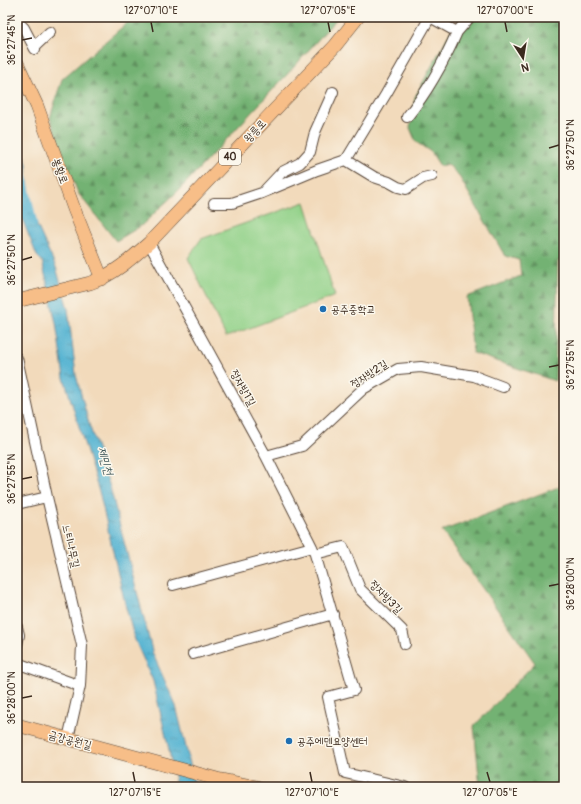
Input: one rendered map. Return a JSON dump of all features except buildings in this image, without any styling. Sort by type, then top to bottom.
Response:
[{"type":"main road","name":"왕릉로","points":[[96,281],[126,264],[149,243],[335,46],[358,17]]},
{"type":"main road","name":"봉황로","points":[[17,63],[37,106],[74,209],[96,281]]},
{"type":"main road","name":"40","points":[[17,301],[96,281]]},
{"type":"main road","name":"금강공원길","points":[[17,725],[240,785],[257,787]]},
{"type":"street","points":[[214,203],[232,203],[262,193],[317,170],[346,160],[430,17],[457,32]]},
{"type":"street","points":[[407,117],[418,103],[445,58],[457,32],[470,17]]},
{"type":"street","points":[[17,21],[24,28],[35,48],[50,32]]},
{"type":"street","points":[[262,193],[282,172],[300,163],[310,152],[315,132],[333,92]]},
{"type":"street","points":[[346,160],[374,177],[406,189],[423,178],[432,176]]},
{"type":"street","name":"정자방1길","points":[[149,243],[266,456],[314,550],[354,690],[328,697],[345,773],[405,787]]},
{"type":"street","name":"느티나무길","points":[[17,358],[47,497],[82,645],[80,686],[68,739]]},
{"type":"street","name":"정자방2길","points":[[266,456],[302,446],[363,389],[398,370],[421,367],[474,376],[503,387]]},
{"type":"street","points":[[17,504],[47,497]]},
{"type":"street","name":"정자방3길","points":[[314,550],[343,547],[360,589],[402,630],[405,644]]},
{"type":"street","points":[[174,585],[314,550]]},
{"type":"street","points":[[193,654],[333,614]]},
{"type":"street","points":[[17,627],[19,635],[17,645]]},
{"type":"street","points":[[17,663],[80,686]]},
{"type":"green space","points":[[130,17],[338,17],[294,67],[182,187],[141,226],[116,241],[78,193],[50,118],[62,79],[127,23]]},
{"type":"green space","points":[[463,17],[564,17],[564,264],[558,260],[555,381],[473,353],[467,297],[521,276],[519,260],[505,256],[460,178],[448,164],[440,166],[431,152],[416,142],[410,128],[415,97],[454,25]]},
{"type":"green space","points":[[305,202],[335,296],[226,337],[188,258],[201,239]]},
{"type":"green space","points":[[564,485],[564,787],[480,787],[474,726],[535,663],[442,531]]},
{"type":"water","name":"제민천","points":[[17,130],[27,164],[27,181],[35,221],[56,267],[68,309],[76,375],[89,424],[110,487],[153,654],[176,706],[194,780],[194,787],[176,787],[153,681],[135,640],[126,608],[100,495],[64,378],[56,323],[42,261],[37,256],[17,206]]},
{"type":"waterway","name":"제민천","points":[[26,177],[36,224]]},
{"type":"place","name":"공주중학교","points":[[323,309]]},
{"type":"place","name":"공주에덴요양센터","points":[[289,741]]}]
